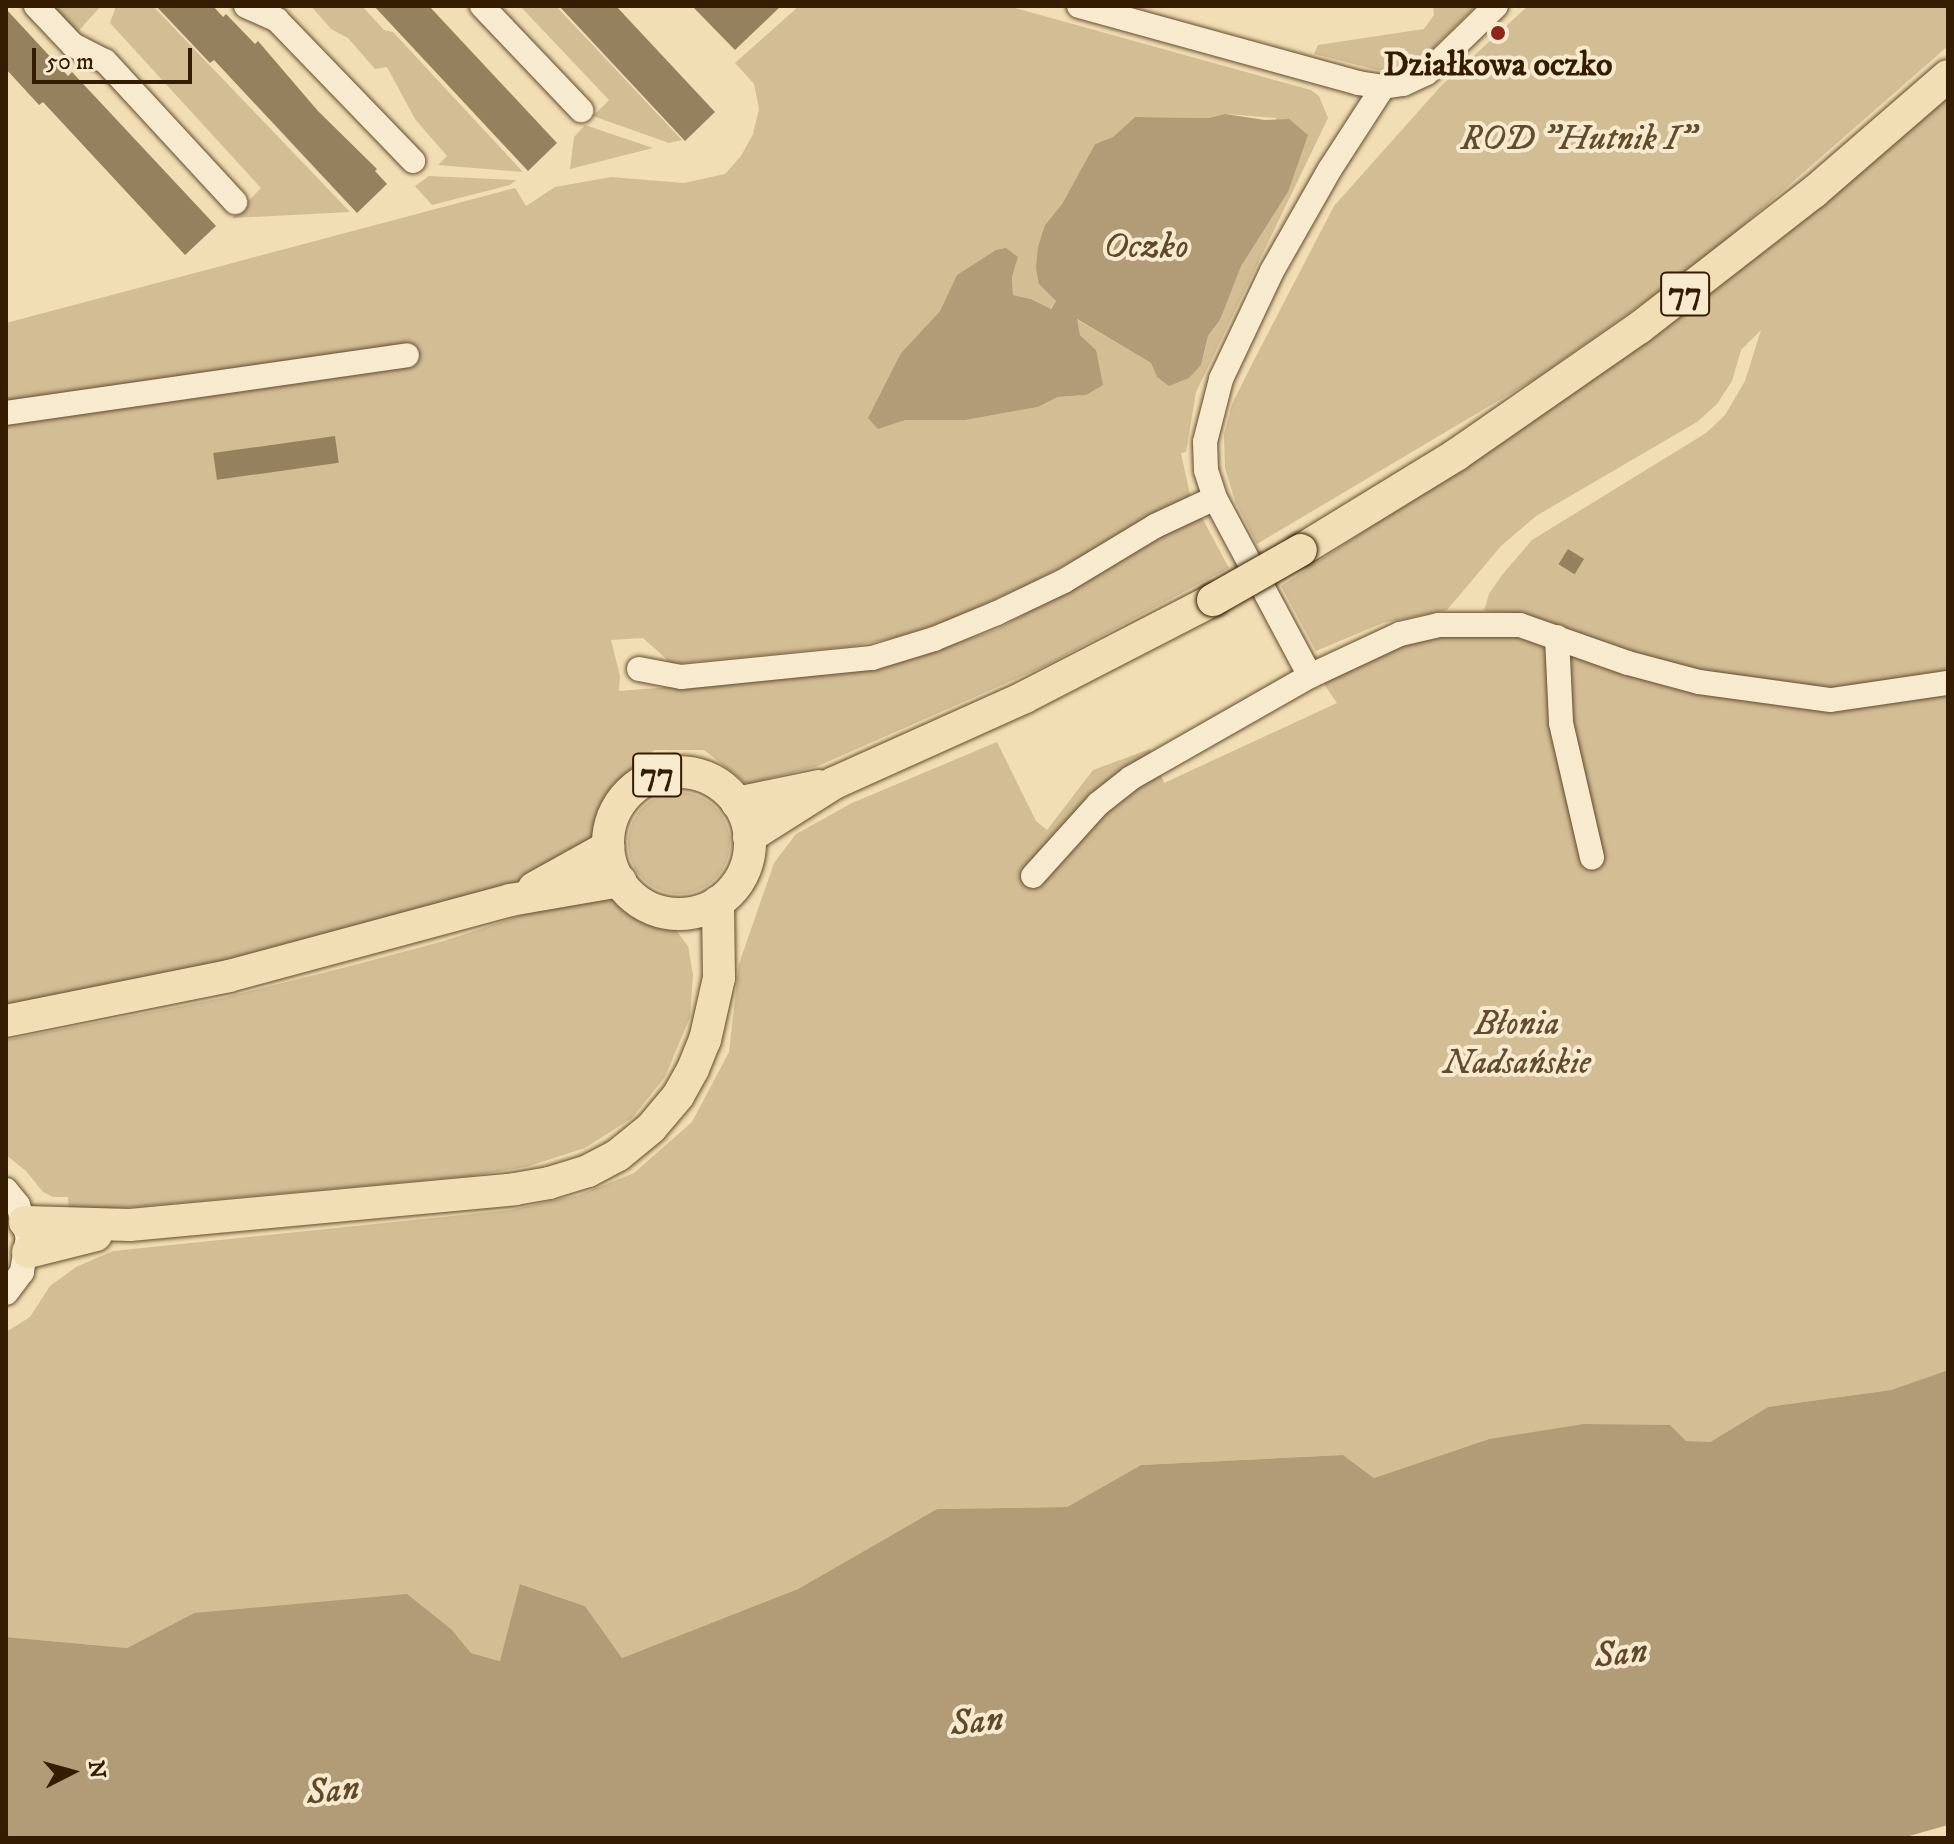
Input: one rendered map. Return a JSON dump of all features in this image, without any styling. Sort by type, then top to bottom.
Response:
[{"type":"main road","name":"77","points":[[749,837],[834,783],[1025,697],[1213,600],[1456,455],[1639,328],[1805,199],[1948,76]]},
{"type":"main road","name":"77","points":[[718,902],[683,913],[659,911],[643,904],[620,881],[608,847],[609,829],[620,803],[632,789],[656,775],[683,772],[701,775],[725,789],[737,803],[834,783]]},
{"type":"main road","points":[[27,1237],[515,1189],[578,1175],[626,1149],[671,1106],[693,1069],[710,1019],[720,965],[718,902],[741,877],[749,854],[749,837],[737,803]]},
{"type":"main road","name":"77","points":[[510,900],[608,847]]},
{"type":"main road","name":"77","points":[[6,1021],[229,976],[510,900],[620,881]]},
{"type":"main road","points":[[683,913],[702,956],[710,1019]]},
{"type":"street","points":[[36,6],[73,45],[105,61],[235,202]]},
{"type":"street","points":[[246,6],[277,20],[413,161]]},
{"type":"street","points":[[482,6],[581,110]]},
{"type":"street","points":[[1079,6],[1358,83],[1383,87],[1403,84],[1427,73],[1496,6]]},
{"type":"street","points":[[1310,676],[1215,498],[1206,470],[1205,442],[1221,379],[1272,271],[1330,169],[1383,87]]},
{"type":"street","points":[[6,413],[407,355]]},
{"type":"street","points":[[639,669],[681,677],[872,658],[972,624],[1064,581],[1155,526],[1215,498]]},
{"type":"street","points":[[1033,876],[1098,804],[1131,778],[1310,676],[1400,634],[1438,625],[1500,623],[1557,637],[1628,663],[1699,682],[1831,700],[1948,683]]},
{"type":"street","points":[[1557,637],[1561,723],[1592,857]]},
{"type":"street","points":[[6,1190],[27,1237],[22,1272],[6,1293]]},
{"type":"green space","points":[[44,6],[101,6],[73,37]]},
{"type":"green space","points":[[116,6],[153,6],[350,212],[232,218],[261,188],[110,23]]},
{"type":"green space","points":[[311,6],[362,6],[384,30],[393,32],[523,172],[438,165],[447,156],[415,119],[387,67],[375,69],[348,38],[331,29]]},
{"type":"green space","points":[[520,6],[556,6],[682,140],[669,143],[593,116],[609,100]]},
{"type":"green space","points":[[799,6],[1008,6],[1311,90],[1319,96],[1328,118],[1196,392],[1186,452],[1181,453],[1191,499],[1033,582],[950,620],[897,637],[854,646],[672,664],[643,638],[611,640],[620,676],[619,691],[807,676],[895,664],[998,629],[1200,514],[1229,568],[1045,666],[818,766],[747,784],[704,750],[654,750],[630,773],[632,789],[615,811],[608,838],[556,876],[6,1020],[6,323],[515,188],[526,206],[555,187],[611,177],[684,183],[725,174],[741,156],[753,134],[759,109],[754,84],[735,63]],"holes":[[[1226,114],[1276,118],[1288,192],[1238,269],[1220,320],[1208,336],[1201,365],[1157,377],[1151,363],[1076,319],[1080,335],[1096,350],[1086,395],[1058,397],[1038,407],[966,420],[905,420],[901,353],[940,311],[958,274],[1018,257],[1012,277],[1013,295],[1031,299],[1050,309],[1056,301],[1045,225],[1062,204],[1095,144],[1113,137],[1135,117],[1209,118]]]},
{"type":"green space","points":[[1433,6],[1476,6],[1417,64],[1399,70],[1377,70],[1314,54],[1318,45],[1424,29],[1434,15]]},
{"type":"green space","name":"ROD \"Hutnik I\"","points":[[1528,6],[1948,6],[1948,46],[1699,264],[1535,379],[1257,544],[1235,501],[1225,468],[1224,435],[1232,404],[1253,362],[1334,206],[1441,86]]},
{"type":"green space","points":[[1948,94],[1948,676],[1823,692],[1684,673],[1526,614],[1484,611],[1489,594],[1532,540],[1706,433],[1725,415],[1745,381],[1761,330],[1741,350],[1732,381],[1717,404],[1697,422],[1536,516],[1501,546],[1447,610],[1383,623],[1316,651],[1281,586],[1510,435],[1702,299],[1786,235]]},
{"type":"green space","points":[[585,125],[653,148],[570,169],[574,137]]},
{"type":"green space","points":[[429,176],[516,180],[510,185],[432,205],[415,186]]},
{"type":"green space","name":"Błonia Nadsańskie","points":[[1468,632],[1522,634],[1758,701],[1948,687],[1948,1370],[1891,1390],[1768,1407],[1710,1442],[1489,1439],[1374,1478],[1343,1455],[1141,1465],[1067,1507],[937,1509],[798,1589],[622,1658],[585,1606],[521,1584],[501,1661],[471,1653],[452,1630],[194,1613],[127,1648],[6,1637],[6,1332],[30,1317],[50,1286],[76,1267],[113,1251],[510,1210],[579,1195],[634,1173],[692,1122],[729,1052],[739,964],[774,863],[796,834],[852,803],[997,742],[1036,821],[1047,830],[1093,770],[1150,749],[1164,783],[1337,703],[1322,681],[1383,652],[1427,638]]},
{"type":"green space","points":[[679,792],[699,796],[715,807],[726,823],[730,843],[726,863],[715,879],[699,890],[679,894],[659,890],[643,879],[632,863],[628,843],[632,823],[643,807],[659,796]]},
{"type":"green space","points":[[591,892],[609,894],[675,929],[688,946],[693,975],[690,1017],[665,1077],[632,1118],[585,1148],[526,1167],[471,1176],[69,1213],[68,1197],[53,1197],[43,1192],[26,1171],[6,1155],[6,1040],[222,998],[339,969],[444,941]]},
{"type":"water","name":"Oczko","points":[[1225,114],[1265,120],[1289,119],[1308,135],[1288,192],[1241,266],[1220,320],[1208,336],[1201,365],[1189,378],[1169,386],[1157,377],[1151,363],[1077,319],[1080,335],[1096,350],[1103,385],[1086,395],[1058,397],[1038,407],[966,420],[905,420],[878,429],[868,418],[901,353],[940,311],[957,275],[996,250],[1006,248],[1018,257],[1012,277],[1013,295],[1031,299],[1051,309],[1056,301],[1039,284],[1036,268],[1038,247],[1045,225],[1062,204],[1095,144],[1113,137],[1135,117],[1209,118]]},
{"type":"water","name":"San","points":[[1948,1370],[1948,1825],[1902,1838],[6,1838],[6,1637],[127,1648],[194,1613],[407,1594],[452,1630],[471,1653],[500,1661],[520,1584],[585,1606],[622,1658],[798,1589],[937,1509],[1067,1507],[1141,1465],[1343,1455],[1374,1478],[1489,1439],[1584,1424],[1670,1425],[1686,1441],[1710,1442],[1768,1407],[1891,1390]]},
{"type":"building","points":[[156,6],[213,6],[223,17],[226,14],[255,44],[258,41],[318,111],[377,169],[375,171],[387,184],[357,213],[214,60],[210,63]]},
{"type":"building","points":[[374,6],[429,6],[557,143],[528,171]]},
{"type":"building","points":[[559,6],[616,6],[715,112],[685,141]]},
{"type":"building","points":[[692,6],[781,6],[735,50]]},
{"type":"building","points":[[6,9],[68,76],[72,72],[216,226],[185,255],[43,102],[39,105],[6,69]]},
{"type":"building","points":[[335,436],[339,463],[217,480],[213,453]]},
{"type":"building","points":[[1568,549],[1584,559],[1575,574],[1558,564]]},
{"type":"place","name":"Działkowa oczko","points":[[1498,33]]}]
